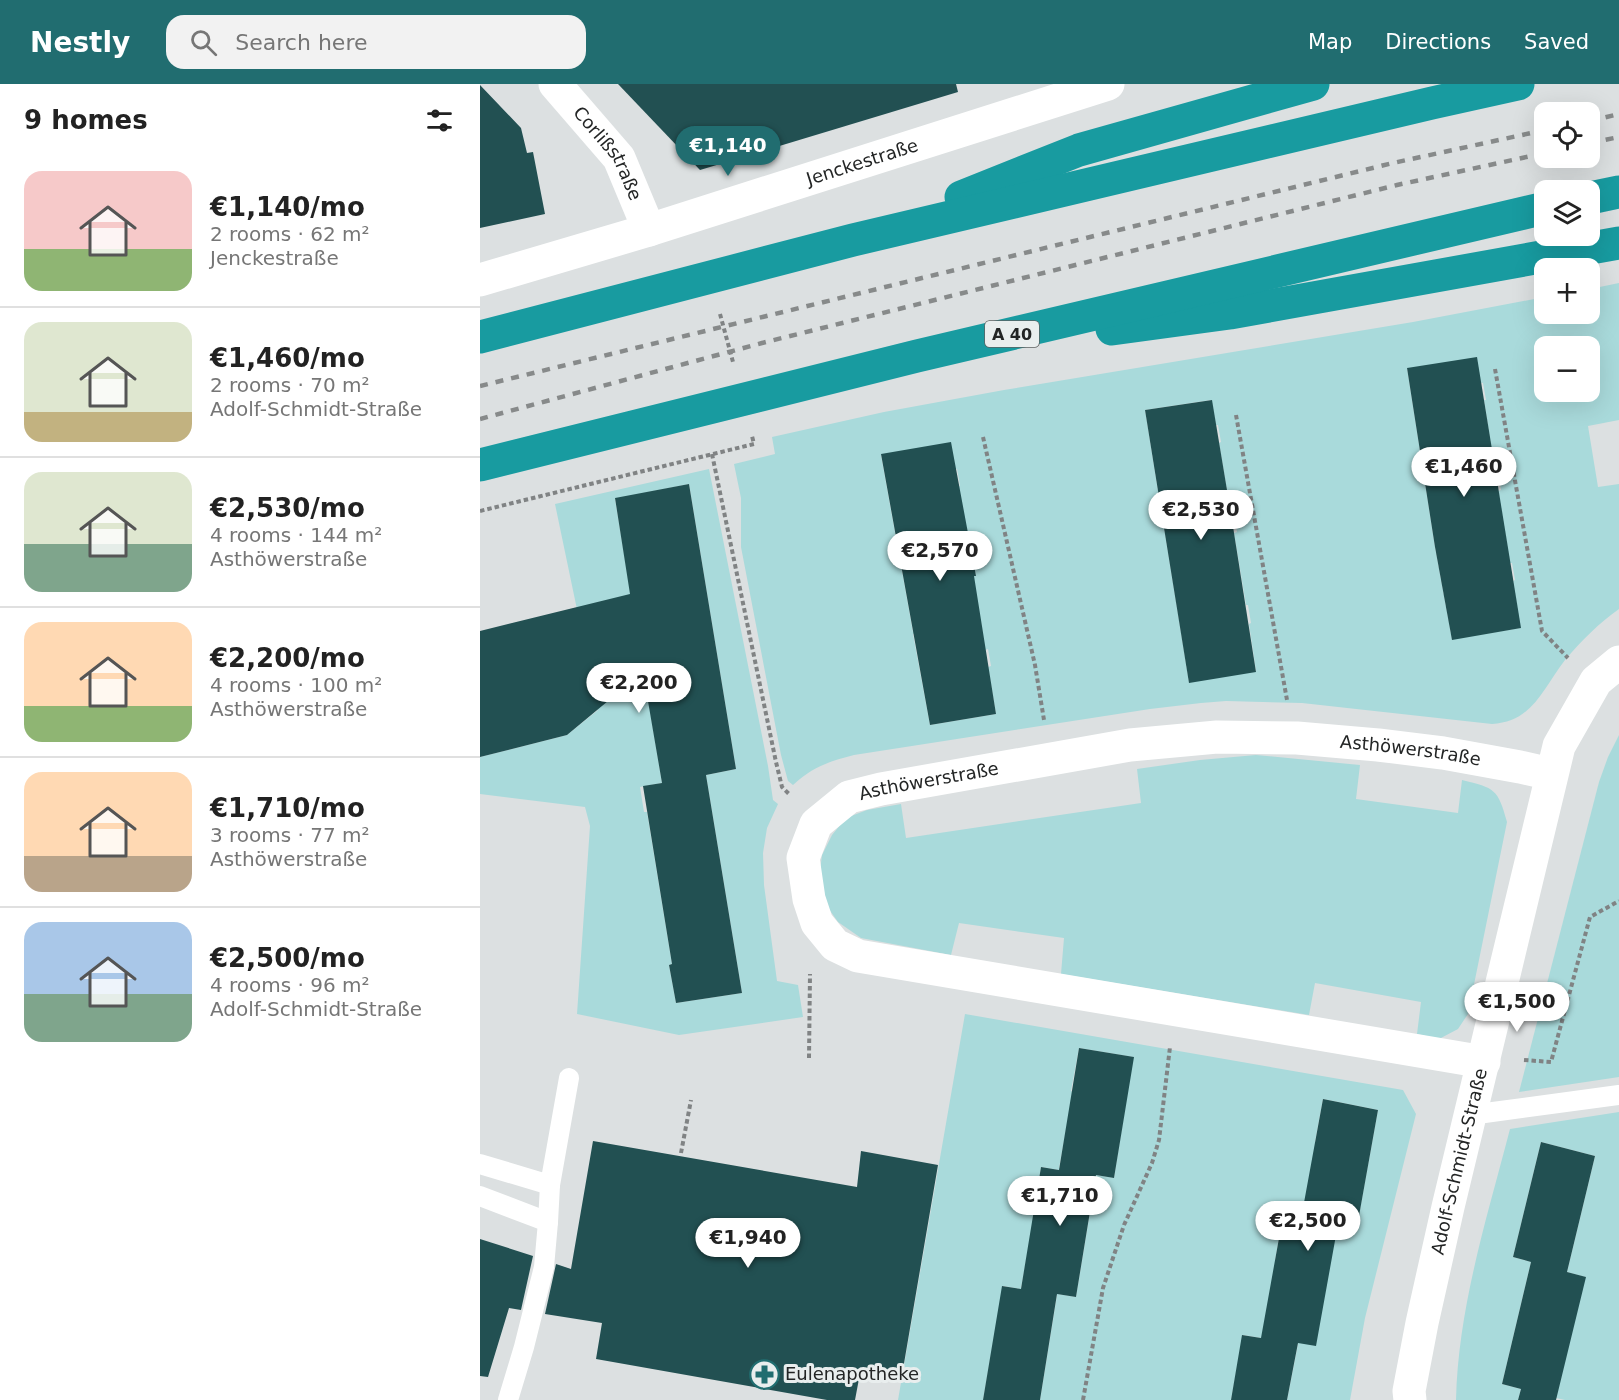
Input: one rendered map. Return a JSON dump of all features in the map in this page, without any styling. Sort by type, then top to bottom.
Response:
[{"type":"highway","points":[[853,240],[1078,150],[1313,84]]},
{"type":"highway","points":[[480,337],[853,240],[1518,84]]},
{"type":"highway","points":[[1600,196],[1619,192]]},
{"type":"highway","name":"A 40","points":[[480,465],[917,356],[1534,211]]},
{"type":"highway","points":[[917,356],[1230,313],[1619,243]]},
{"type":"street","name":"Corlißstraße","points":[[555,84],[619,158],[649,230]]},
{"type":"street","name":"Jenckestraße","points":[[480,280],[649,230],[1108,84]]},
{"type":"street","name":"Adolf-Schmidt-Straße","points":[[1410,1400],[1409,1391],[1422,1323],[1551,774],[1559,746],[1596,681],[1619,663]]},
{"type":"street","name":"Asthöwerstraße","points":[[1484,1062],[858,956],[835,945],[817,923],[809,899],[803,858],[816,824],[849,797],[881,789],[1130,745],[1217,737],[1297,738],[1443,753],[1551,774]]},
{"type":"lane","points":[[508,1400],[522,1357],[543,1267],[550,1185],[569,1078]]},
{"type":"lane","points":[[1470,1115],[1619,1095]]},
{"type":"lane","points":[[480,1164],[550,1185]]},
{"type":"lane","points":[[480,1196],[548,1222]]},
{"type":"path","points":[[719,311],[734,368]]},
{"type":"path","points":[[1495,369],[1542,631],[1573,662]]},
{"type":"path","points":[[1236,415],[1287,701]]},
{"type":"path","points":[[480,511],[754,444],[749,425]]},
{"type":"path","points":[[983,436],[1035,665],[1044,721]]},
{"type":"path","points":[[712,454],[776,762],[782,786],[786,791]]},
{"type":"path","points":[[1521,1059],[1551,1062],[1590,917],[1619,901]]},
{"type":"path","points":[[809,1058],[810,973]]},
{"type":"path","points":[[1083,1400],[1103,1288],[1124,1225],[1152,1163],[1159,1140],[1172,1038]]},
{"type":"path","points":[[681,1153],[691,1100]]},
{"type":"shaded area","points":[[1619,283],[1619,420],[1588,426],[1598,487],[1619,484],[1619,609],[1577,646],[1536,702],[1518,717],[1492,724],[1302,703],[1226,701],[1201,703],[854,755],[821,766],[793,785],[788,781],[741,547],[741,498],[734,464],[775,454],[772,437],[884,412],[1413,322],[1534,299],[1534,324],[1600,324],[1600,287]],"holes":[[[1407,368],[1483,383],[1495,472],[1498,472],[1501,490],[1498,491],[1515,580],[1513,581],[1520,628],[1452,639]],[[1211,400],[1221,442],[1219,443],[1231,514],[1234,514],[1237,532],[1234,533],[1251,623],[1249,624],[1256,671],[1189,682],[1145,410]],[[881,455],[957,469],[960,486],[958,487],[976,576],[973,576],[980,620],[913,632]],[[981,622],[985,650],[988,649],[991,666],[988,667],[996,714],[930,725],[913,634]]]},
{"type":"shaded area","points":[[709,469],[773,800],[778,804],[767,828],[763,853],[764,885],[777,981],[798,985],[803,1017],[679,1035],[577,1014],[590,826],[585,807],[480,794],[480,757],[567,735],[598,710],[555,504]],"holes":[[[689,484],[736,769],[706,775],[742,993],[676,1003],[669,965],[672,964],[647,812],[644,812],[640,787],[662,783],[615,499]]]},
{"type":"shaded area","points":[[1619,735],[1619,1077],[1519,1092],[1599,782]]},
{"type":"shaded area","points":[[1256,755],[1360,765],[1356,799],[1458,813],[1462,780],[1482,785],[1498,796],[1507,822],[1468,1014],[1458,1029],[1439,1039],[1417,1034],[1421,1002],[1315,983],[1309,1015],[1061,974],[1064,938],[959,923],[951,955],[861,938],[838,922],[824,902],[819,879],[822,855],[832,835],[846,818],[867,810],[901,804],[906,838],[1141,803],[1137,769]]},
{"type":"shaded area","points":[[965,1014],[1403,1090],[1416,1114],[1365,1318],[1350,1400],[1287,1400],[1298,1344],[1243,1335],[1231,1400],[1040,1400],[1057,1295],[1003,1286],[983,1400],[898,1400]],"holes":[[[1079,1048],[1133,1057],[1114,1178],[1059,1168],[1073,1092],[1071,1091]],[[1323,1099],[1378,1110],[1357,1226],[1315,1142]],[[1041,1167],[1096,1176],[1076,1297],[1021,1288]],[[1283,1216],[1337,1225],[1262,1337]]]},
{"type":"shaded area","points":[[1619,1112],[1619,1400],[1556,1398],[1585,1277],[1567,1272],[1595,1156],[1541,1142],[1513,1257],[1531,1262],[1502,1384],[1521,1389],[1518,1400],[1456,1400],[1462,1331],[1468,1297],[1510,1129]]},
{"type":"building","points":[[618,84],[956,84],[958,92],[700,170]]},
{"type":"building","points":[[480,85],[521,128],[527,153],[533,152],[545,214],[480,228]]},
{"type":"building","points":[[1477,357],[1521,628],[1452,640],[1407,368]]},
{"type":"building","points":[[1212,400],[1256,672],[1189,683],[1145,410]]},
{"type":"building","points":[[951,442],[976,576],[974,576],[996,714],[930,725],[881,454]]},
{"type":"building","points":[[689,484],[736,769],[706,775],[742,993],[676,1003],[669,965],[672,964],[643,786],[662,783],[643,672],[567,735],[480,757],[480,631],[630,594],[615,498]]},
{"type":"building","points":[[1079,1048],[1134,1057],[1114,1178],[1096,1175],[1076,1297],[1057,1294],[1040,1400],[983,1400],[1002,1286],[1021,1289],[1041,1167],[1059,1170]]},
{"type":"building","points":[[1323,1099],[1378,1110],[1357,1227],[1338,1224],[1316,1346],[1298,1343],[1287,1400],[1231,1400],[1242,1335],[1261,1338],[1283,1216],[1301,1219]]},
{"type":"building","points":[[593,1141],[857,1187],[861,1151],[938,1165],[902,1375],[861,1368],[855,1400],[827,1400],[596,1359],[602,1323],[545,1314],[556,1264],[571,1269]]},
{"type":"building","points":[[1541,1142],[1595,1156],[1567,1272],[1586,1277],[1556,1400],[1518,1400],[1521,1389],[1502,1384],[1531,1262],[1513,1257]]},
{"type":"building","points":[[480,1239],[533,1256],[521,1310],[509,1308],[488,1377],[480,1376]]},
{"type":"railway","points":[[1600,119],[1619,114]]},
{"type":"railway","points":[[480,386],[1393,163],[1534,132]]},
{"type":"railway","points":[[1600,141],[1619,137]]},
{"type":"railway","points":[[480,419],[762,343],[1397,185],[1534,155]]},
{"type":"place","name":"Eulenapotheke","points":[[764,1374]]}]
